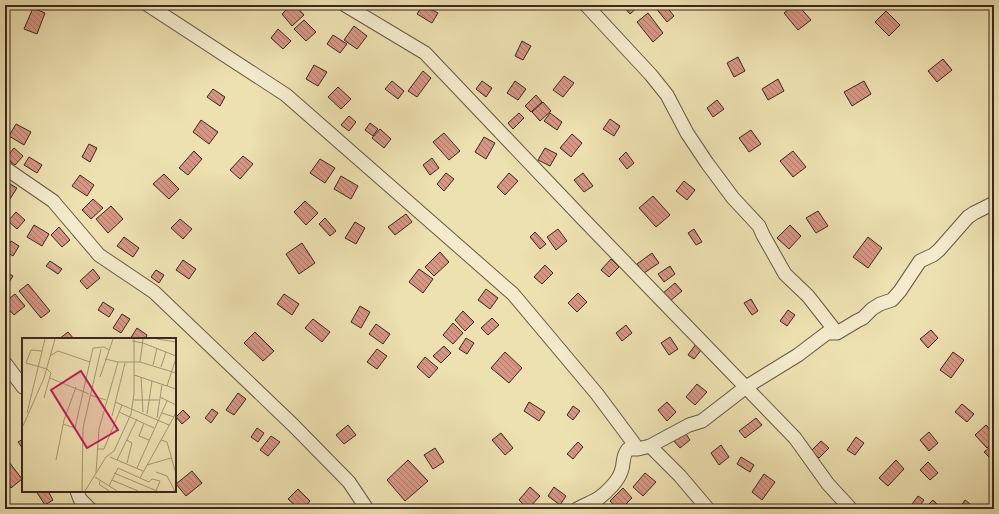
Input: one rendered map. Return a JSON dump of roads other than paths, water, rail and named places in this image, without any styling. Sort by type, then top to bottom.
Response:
[{"type":"street","points":[[148,5],[286,95],[514,294],[597,394],[644,447],[680,476],[708,509]]},
{"type":"street","points":[[344,5],[424,53],[795,438],[828,484],[851,509]]},
{"type":"street","points":[[586,5],[652,75],[667,95],[687,133],[707,163],[733,198],[759,226],[785,274],[808,296],[837,333]]},
{"type":"street","points":[[5,168],[53,201],[99,255],[154,292],[293,425],[349,482],[367,509]]},
{"type":"street","points":[[577,509],[598,498],[617,480],[622,472],[623,457],[628,449],[644,447],[689,425],[702,421],[746,388],[798,355],[827,333],[837,333],[863,318],[872,309],[880,304],[892,300],[900,291],[920,261],[940,250],[968,217],[994,203]]},
{"type":"street","points":[[5,363],[22,386]]},
{"type":"street","points":[[77,492],[80,499],[90,509]]}]
